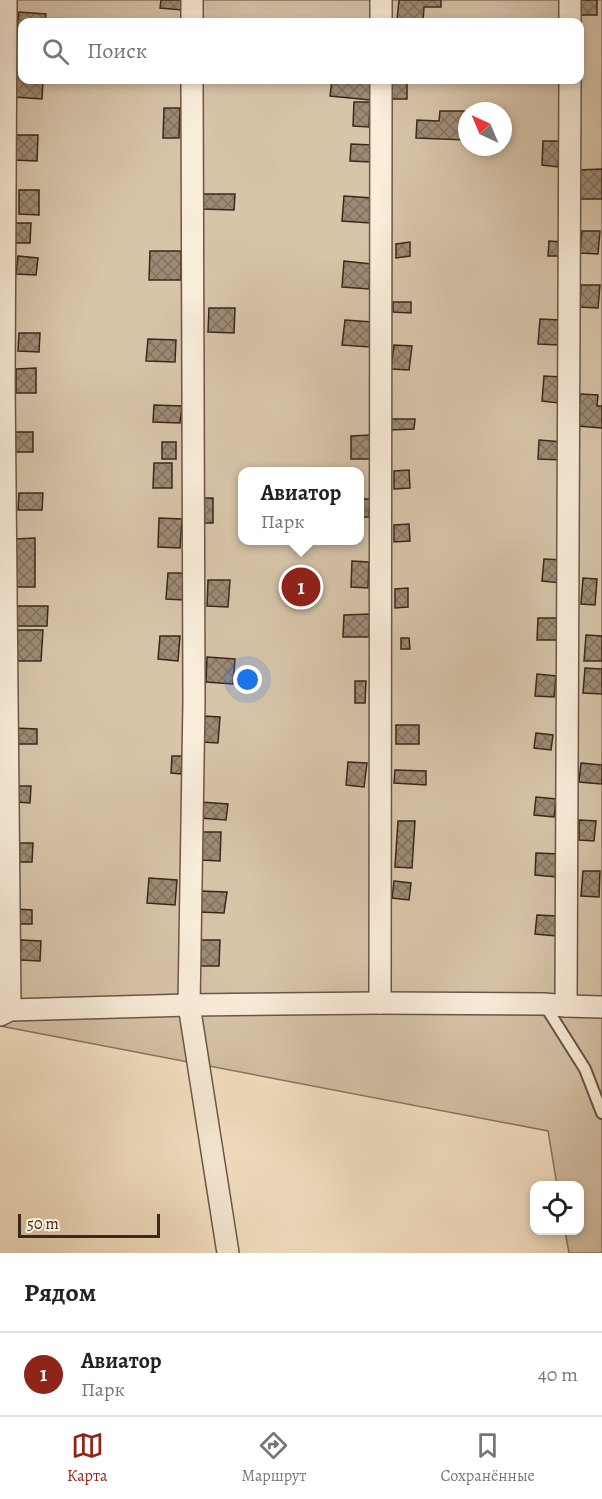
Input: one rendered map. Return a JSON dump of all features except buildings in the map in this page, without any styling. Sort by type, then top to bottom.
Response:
[{"type":"street","points":[[6,0],[5,1012],[189,1005],[380,1003],[543,1004],[602,1007]]},
{"type":"street","points":[[192,0],[192,18]]},
{"type":"street","points":[[381,0],[381,18]]},
{"type":"street","points":[[570,0],[570,18]]},
{"type":"street","points":[[192,84],[194,701],[189,1005],[228,1253]]},
{"type":"street","points":[[380,1003],[381,84]]},
{"type":"street","points":[[566,1006],[570,84]]},
{"type":"lane","points":[[543,1004],[585,1069],[602,1113]]},
{"type":"shaded area","points":[[0,0],[602,0],[602,1253],[569,1253],[566,1235],[584,1235],[584,1181],[556,1181],[548,1131],[0,1026]]},
{"type":"place","name":"Авиатор","points":[[301,587]]}]
